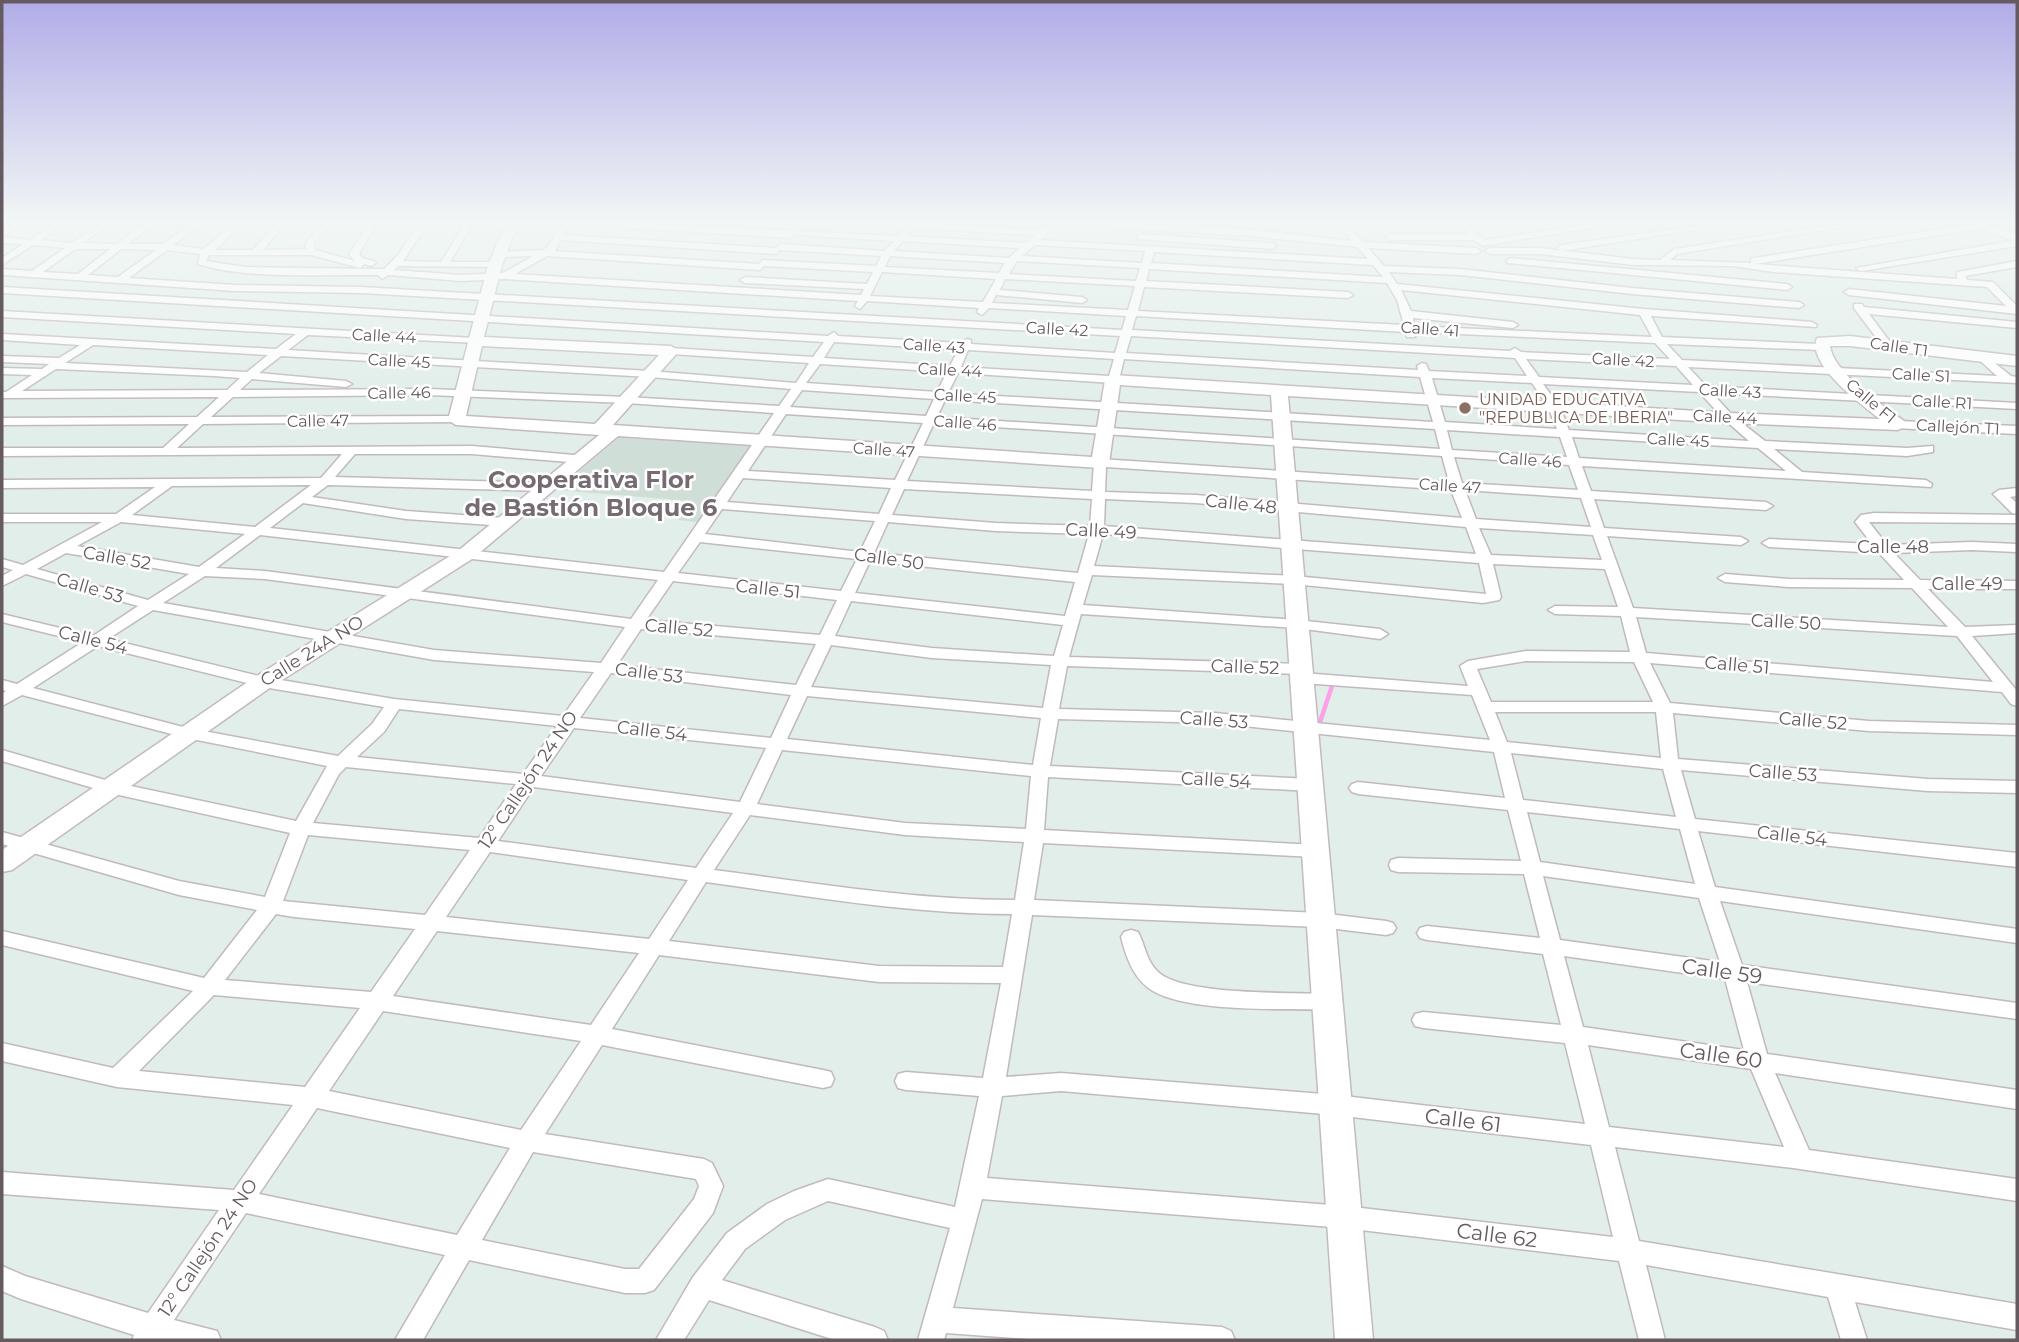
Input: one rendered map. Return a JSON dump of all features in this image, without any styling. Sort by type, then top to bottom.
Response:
[{"type":"street","name":"Calle 42","points":[[205,286],[361,290],[974,326],[1836,371]]},
{"type":"street","points":[[166,451],[248,377],[367,286]]},
{"type":"street","points":[[456,420],[475,341],[492,286]]},
{"type":"street","points":[[556,324],[603,286]]},
{"type":"street","points":[[671,351],[739,286]]},
{"type":"street","points":[[823,286],[872,286]]},
{"type":"street","name":"Calle 41","points":[[823,286],[872,286],[990,299],[1134,308],[1282,310],[1409,328],[1504,334],[1659,341],[1821,344]]},
{"type":"street","name":"12° Callejón 24 NO","points":[[150,1334],[375,1001],[762,442],[814,362],[830,339],[851,319],[872,286]]},
{"type":"street","points":[[408,1340],[527,1141],[746,807],[917,452],[974,326],[999,286]]},
{"type":"street","points":[[1140,286],[1113,380],[1100,463],[1097,530],[1060,661],[1050,714],[1040,771],[1034,838],[1004,1028],[973,1188],[962,1220],[934,1330],[1222,1340]]},
{"type":"street","points":[[1149,286],[1282,310],[1348,295]]},
{"type":"street","points":[[1281,286],[1282,365],[1279,389],[1354,1340]]},
{"type":"street","points":[[1392,286],[1408,314],[1409,328],[1434,398],[1456,487],[1483,559]]},
{"type":"street","points":[[1465,286],[1644,312],[1812,325]]},
{"type":"street","points":[[1581,286],[1798,305]]},
{"type":"street","points":[[1771,286],[1787,287]]},
{"type":"street","points":[[1844,286],[1888,346]]},
{"type":"street","points":[[1957,286],[1994,288],[2017,310]]},
{"type":"street","name":"Calle F1","points":[[1787,287],[1812,325],[1824,357],[1836,371],[1928,449]]},
{"type":"street","name":"Calle 43","points":[[5,292],[1866,398]]},
{"type":"street","points":[[1849,292],[2017,310]]},
{"type":"street","points":[[159,347],[226,304]]},
{"type":"street","points":[[1861,310],[2017,326]]},
{"type":"street","points":[[1644,312],[1659,341],[1729,418],[1799,476]]},
{"type":"street","name":"Calle 44","points":[[2,314],[671,351],[1729,418],[1898,425]]},
{"type":"street","points":[[1408,314],[1524,327]]},
{"type":"street","points":[[1504,334],[1553,407],[1565,433],[1627,612],[1639,657],[1664,707],[1670,765],[1706,890],[1734,973],[1758,1060],[1801,1159]]},
{"type":"street","name":"Calle 45","points":[[2,337],[650,374],[1762,445],[1907,452],[1928,449]]},
{"type":"street","name":"Calle T1","points":[[1821,344],[1850,341],[2017,361]]},
{"type":"street","points":[[4,396],[90,342]]},
{"type":"street","name":"Calle 24A NO","points":[[2,863],[262,682],[465,555],[581,459],[607,429],[626,400],[671,351]]},
{"type":"street","points":[[1982,358],[2012,380],[2017,387]]},
{"type":"street","points":[[2,359],[52,367],[214,373],[429,392]]},
{"type":"street","points":[[2,372],[52,367]]},
{"type":"street","name":"Calle S1","points":[[1836,371],[2012,380]]},
{"type":"street","name":"Calle 46","points":[[4,396],[464,392],[626,400],[1926,484]]},
{"type":"street","name":"Calle R1","points":[[1866,398],[2017,406]]},
{"type":"street","name":"Calle 47","points":[[2,421],[456,420],[1766,506]]},
{"type":"street","name":"Callejón T1","points":[[1898,425],[2017,430]]},
{"type":"street","points":[[2,701],[11,688],[96,641],[202,572],[325,481],[352,450]]},
{"type":"street","points":[[2,452],[472,450],[581,459]]},
{"type":"street","name":"Calle 48","points":[[740,474],[995,491],[1099,493],[1469,523],[1741,541]]},
{"type":"street","points":[[2,484],[325,481],[547,487]]},
{"type":"street","points":[[2,582],[119,518],[169,483]]},
{"type":"street","points":[[2017,492],[1999,494],[2017,510]]},
{"type":"street","points":[[301,499],[406,514],[505,522]]},
{"type":"street","name":"Calle 49","points":[[718,505],[996,527],[1097,530],[1291,544],[1612,570]]},
{"type":"street","name":"Calle 51","points":[[2,518],[119,518],[847,597],[1073,615],[1297,624],[1380,634]]},
{"type":"street","points":[[2017,519],[1866,518],[1862,522],[1883,549],[2007,681],[2017,701]]},
{"type":"street","name":"Calle 50","points":[[695,537],[867,555],[967,569],[1294,580],[1489,599],[1494,594],[1483,559]]},
{"type":"street","name":"Calle 48","points":[[1769,543],[1883,549],[1972,546],[2017,548]]},
{"type":"street","name":"Calle 52","points":[[62,548],[202,572],[265,575],[635,624],[826,640],[932,653],[1301,673],[1481,699],[1664,707],[1869,726],[2017,730]]},
{"type":"street","name":"Calle 53","points":[[2,563],[153,606],[336,635],[434,655],[604,668],[802,691],[1050,714],[1215,718],[1670,765],[1928,785],[2017,787]]},
{"type":"street","name":"Calle 49","points":[[1725,578],[1789,583],[2017,584]]},
{"type":"street","name":"Calle 50","points":[[1555,610],[1961,632],[2017,629]]},
{"type":"street","name":"Calle 54","points":[[2,618],[262,682],[394,704],[775,746],[1040,771],[1310,785]]},
{"type":"street","name":"Calle 51","points":[[1481,699],[1468,666],[1526,656],[1639,657],[2007,681]]},
{"type":"street","points":[[11,688],[187,733],[317,760],[528,780],[905,829],[1034,838],[1315,850]]},
{"type":"street","points":[[1481,699],[1501,747],[1652,1340]]},
{"type":"street","points":[[117,1078],[210,987],[271,906],[301,828],[332,771],[378,728],[394,704]]},
{"type":"street","points":[[2,755],[110,787],[301,828],[483,845],[877,899],[975,907],[1022,906],[1320,920],[1386,928]]},
{"type":"street","name":"Calle 54","points":[[1358,788],[2017,860]]},
{"type":"street","points":[[2,838],[179,888],[271,906],[879,974],[1011,983]]},
{"type":"street","points":[[1398,864],[1532,867],[2017,936]]},
{"type":"street","name":"Calle 59","points":[[1427,933],[1553,947],[2017,1011]]},
{"type":"street","points":[[1131,937],[1138,961],[1149,977],[1174,991],[1329,1014]]},
{"type":"street","points":[[2,938],[210,987],[375,1001],[597,1035],[823,1079]]},
{"type":"street","name":"Calle 60","points":[[1423,1020],[1576,1035],[2017,1099]]},
{"type":"street","points":[[2,1052],[117,1078],[311,1097],[527,1141],[704,1170],[711,1186],[704,1205],[645,1281],[625,1281],[240,1201],[2,1183]]},
{"type":"street","name":"Calle 61","points":[[906,1081],[992,1087],[1061,1082],[1335,1105],[1801,1159],[2017,1190]]},
{"type":"street","name":"Calle 62","points":[[973,1188],[1344,1217],[1630,1251],[2017,1317]]},
{"type":"street","points":[[669,1340],[702,1286],[736,1241],[776,1212],[828,1190],[962,1220]]},
{"type":"street","points":[[2,1278],[150,1334],[208,1340]]},
{"type":"street","points":[[702,1286],[875,1340]]},
{"type":"street","points":[[1838,1288],[1854,1340]]},
{"type":"shaded area","points":[[621,436],[755,445],[698,522],[678,520],[690,501],[557,490]]},
{"type":"waterway","points":[[1319,725],[1332,686]]},
{"type":"place","name":"UNIDAD EDUCATIVA \"REPUBLICA DE IBERIA\"","points":[[1465,408]]},
{"type":"district","name":"Cooperativa Flor de Bastión Bloque 6","points":[[591,493]]}]
